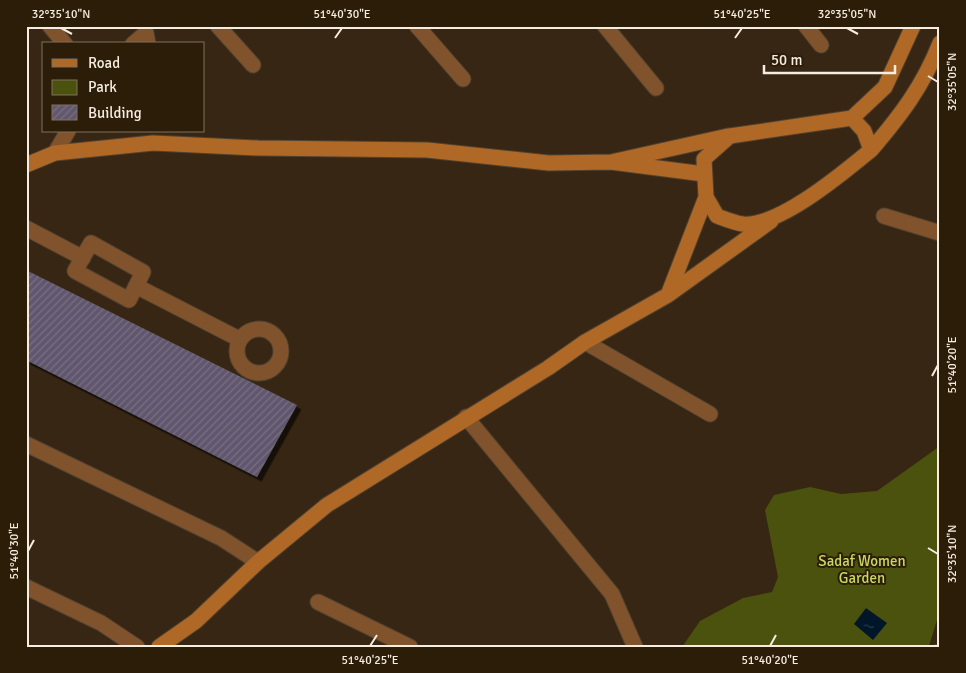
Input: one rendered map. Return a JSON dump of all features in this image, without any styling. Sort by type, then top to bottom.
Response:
[{"type":"street","points":[[50,26],[63,42]]},
{"type":"street","points":[[218,26],[253,65]]},
{"type":"street","points":[[417,26],[463,79]]},
{"type":"street","points":[[605,26],[656,88]]},
{"type":"street","points":[[806,26],[821,45]]},
{"type":"street","points":[[611,162],[730,136],[852,118],[885,87],[914,26]]},
{"type":"street","points":[[135,42],[149,34]]},
{"type":"street","points":[[159,647],[196,621],[258,562],[327,505],[466,417],[548,368],[584,342],[668,295],[844,171],[871,150],[904,112],[931,65],[940,42]]},
{"type":"street","points":[[852,118],[864,131],[871,150]]},
{"type":"street","points":[[55,153],[67,132]]},
{"type":"street","points":[[730,136],[704,159],[706,197],[717,216],[743,224],[775,218]]},
{"type":"street","points":[[26,165],[55,153],[153,137],[258,148],[427,150],[549,163],[611,162],[704,174]]},
{"type":"street","points":[[668,295],[706,197]]},
{"type":"street","points":[[884,216],[940,233]]},
{"type":"street","points":[[26,228],[83,258]]},
{"type":"street","points":[[91,243],[143,272],[129,300],[75,271],[83,258],[91,243]]},
{"type":"street","points":[[136,286],[239,339]]},
{"type":"street","points":[[584,342],[710,414]]},
{"type":"street","points":[[466,417],[612,594],[635,647]]},
{"type":"street","points":[[26,444],[221,538],[258,562]]},
{"type":"street","points":[[26,587],[101,623],[138,647]]},
{"type":"street","points":[[318,602],[410,647]]},
{"type":"green space","name":"Sadaf Women Garden","points":[[940,446],[940,618],[937,620],[929,646],[940,643],[940,647],[682,647],[700,621],[743,598],[772,592],[778,577],[765,510],[774,495],[810,487],[841,494],[877,491]]},
{"type":"water","points":[[866,608],[887,623],[873,640],[854,624]]},
{"type":"building","points":[[26,270],[297,405],[257,477],[26,360]]}]
